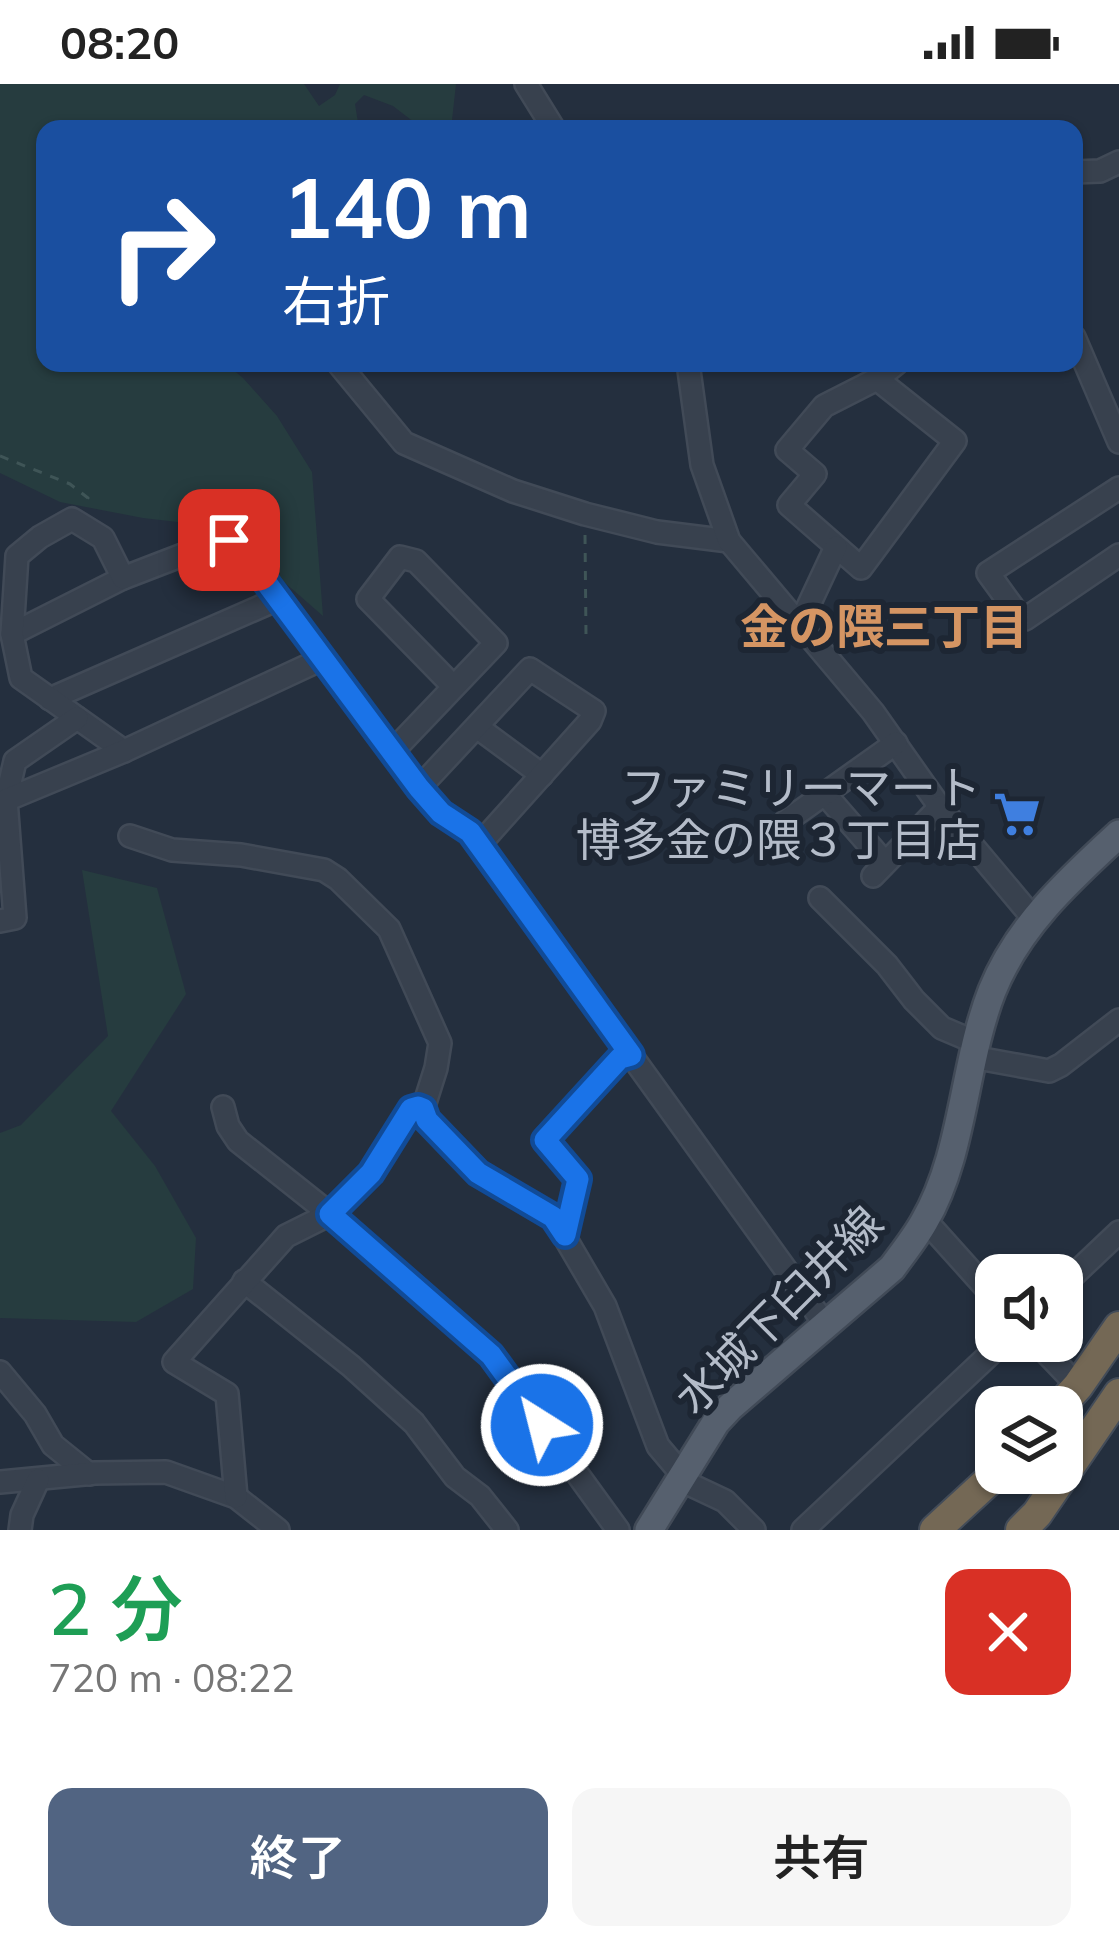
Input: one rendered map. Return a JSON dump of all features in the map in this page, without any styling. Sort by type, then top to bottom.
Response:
[{"type":"highway","points":[[1076,1386],[1119,1327]]},
{"type":"highway","points":[[1083,1435],[1119,1373]]},
{"type":"highway","points":[[1023,1530],[1119,1394]]},
{"type":"highway","points":[[1083,1444],[1119,1408]]},
{"type":"highway","points":[[1083,1449],[1119,1428]]},
{"type":"highway","points":[[952,1529],[980,1494]]},
{"type":"highway","points":[[952,1529],[993,1494]]},
{"type":"highway","points":[[994,1530],[1025,1494]]},
{"type":"highway","points":[[1023,1530],[1046,1494]]},
{"type":"main road","name":"水城下臼井線","points":[[649,1530],[703,1441],[730,1407],[892,1268],[926,1221],[944,1177],[994,986],[1034,919],[1119,833]]},
{"type":"street","points":[[526,84],[548,120]]},
{"type":"street","points":[[1083,172],[1100,171],[1119,162]]},
{"type":"street","points":[[1083,359],[1119,442]]},
{"type":"street","points":[[345,372],[404,443],[513,491],[585,514],[657,532],[729,541]]},
{"type":"street","points":[[693,372],[692,409],[702,465],[729,541],[873,712],[940,807],[1034,919]]},
{"type":"street","points":[[877,379],[955,441],[861,568],[789,505],[815,474],[787,450],[824,406],[886,372]]},
{"type":"street","points":[[1119,488],[988,573],[1025,619],[1119,555]]},
{"type":"street","points":[[123,578],[103,538],[72,519],[16,556],[10,681],[50,699],[124,751]]},
{"type":"street","points":[[12,634],[123,578],[229,540],[236,542],[419,788],[441,813],[470,832],[825,1324]]},
{"type":"street","points":[[799,626],[836,547]]},
{"type":"street","points":[[392,752],[496,644],[416,561],[400,557],[368,599],[454,687]]},
{"type":"street","points":[[50,699],[278,599]]},
{"type":"street","points":[[6,800],[322,659]]},
{"type":"street","points":[[419,788],[530,669],[594,711],[479,844]]},
{"type":"street","points":[[0,921],[15,918],[6,800],[15,761],[77,718]]},
{"type":"street","points":[[476,727],[542,775]]},
{"type":"street","points":[[785,822],[896,743]]},
{"type":"street","points":[[824,793],[879,870],[940,807]]},
{"type":"street","points":[[130,836],[172,850],[241,855],[324,870],[389,929],[440,1043],[423,1109],[427,1120],[478,1173],[553,1217],[605,1306],[658,1446],[691,1485],[725,1501],[754,1530]]},
{"type":"street","points":[[820,898],[942,1028],[974,1050],[1048,1071],[1119,1021]]},
{"type":"street","points":[[565,1235],[578,1179],[545,1140],[620,1058],[631,1055]]},
{"type":"street","points":[[224,1107],[238,1142],[330,1214],[491,1355],[618,1530]]},
{"type":"street","points":[[236,1497],[227,1394],[174,1362],[286,1236],[330,1214],[371,1173],[411,1109],[423,1109]]},
{"type":"street","points":[[926,1221],[975,1276]]},
{"type":"street","points":[[1083,1266],[1119,1232]]},
{"type":"street","points":[[244,1281],[414,1423],[455,1478],[480,1496],[508,1530]]},
{"type":"street","points":[[803,1530],[982,1362]]},
{"type":"street","points":[[0,1372],[53,1445],[89,1474]]},
{"type":"street","points":[[0,1482],[166,1472],[236,1497],[278,1530]]},
{"type":"street","points":[[20,1530],[38,1480]]},
{"type":"path","points":[[0,456],[70,484],[88,498],[72,519]]},
{"type":"path","points":[[585,514],[586,635]]},
{"type":"green space","points":[[0,84],[304,84],[319,106],[335,95],[340,84],[456,84],[452,120],[411,120],[393,106],[364,95],[355,104],[358,120],[36,120],[36,372],[236,372],[243,378],[277,416],[312,472],[323,616],[221,527],[60,502],[0,473]]},
{"type":"green space","points":[[82,870],[157,888],[186,994],[111,1111],[155,1166],[196,1238],[193,1289],[136,1322],[0,1318],[0,1133],[21,1125],[108,1036]]},
{"type":"place","name":"ファミリーマート 博多金の隈３丁目店","points":[[1017,814]]},
{"type":"district","name":"金の隈三丁目","points":[[884,627]]},
{"type":"route","points":[[229,540],[236,542],[419,788],[441,813],[470,832],[631,1055],[620,1058],[545,1140],[578,1179],[565,1235],[553,1217],[478,1173],[418,1107],[411,1109],[371,1173],[330,1214],[491,1355],[542,1425]]}]
